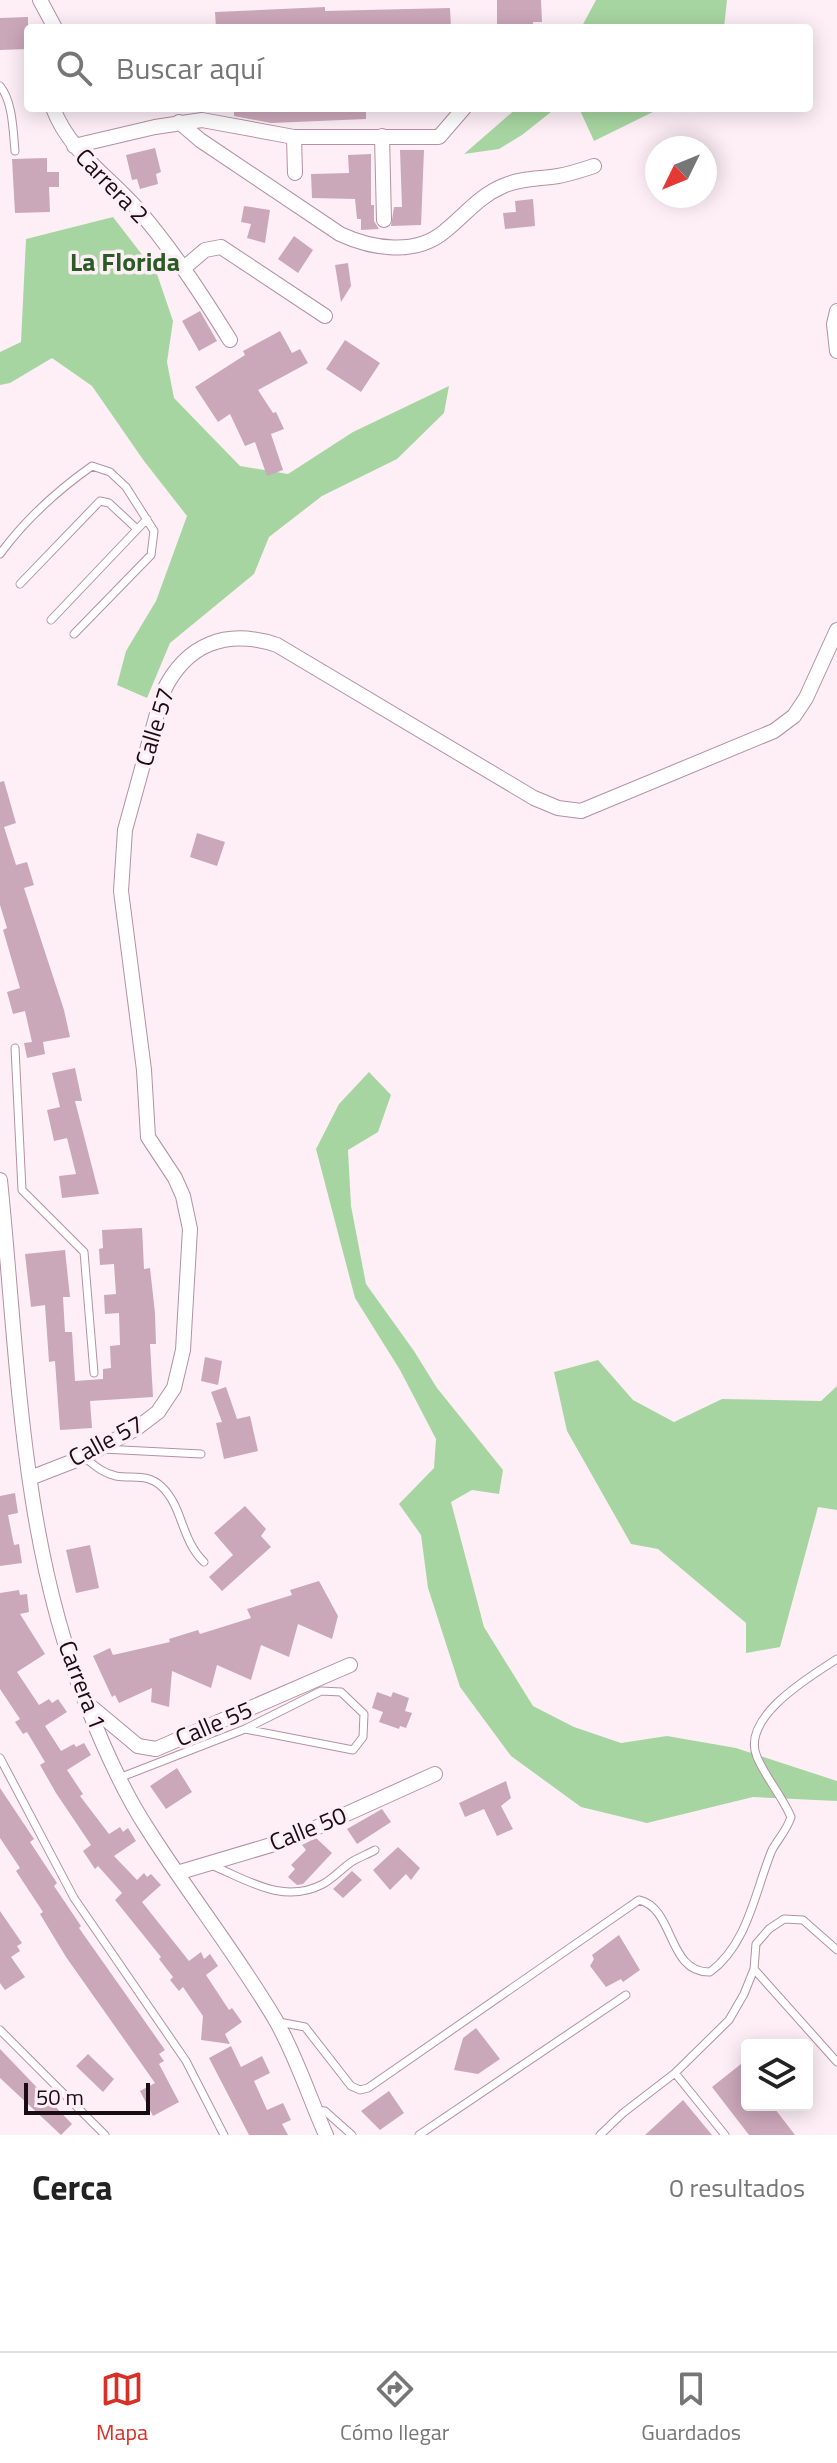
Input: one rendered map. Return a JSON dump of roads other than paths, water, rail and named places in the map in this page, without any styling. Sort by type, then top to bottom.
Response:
[{"type":"street","points":[[40,0],[53,24]]},
{"type":"street","name":"Carrera 2","points":[[54,112],[60,127],[74,146],[138,210],[184,268],[230,340]]},
{"type":"street","points":[[74,146],[214,115],[294,137],[439,137],[461,112]]},
{"type":"street","points":[[179,122],[200,140],[340,234],[361,244],[425,245],[444,232],[483,195],[508,183],[561,176],[594,166]]},
{"type":"street","points":[[382,136],[384,220]]},
{"type":"street","points":[[294,137],[295,173]]},
{"type":"street","points":[[184,268],[205,250],[221,247],[325,316]]},
{"type":"street","points":[[836,320],[837,351]]},
{"type":"street","name":"Calle 57","points":[[30,1478],[84,1457],[137,1428],[158,1412],[174,1388],[183,1350],[190,1229],[183,1196],[175,1178],[148,1137],[144,1070],[121,891],[125,830],[154,723],[167,683],[185,658],[204,644],[249,638],[277,645],[534,798],[558,808],[581,811],[774,731],[794,716],[806,698],[837,630]]},
{"type":"street","name":"Carrera 1","points":[[1,1187],[30,1478],[48,1579],[62,1636],[86,1703],[119,1778],[145,1826],[277,2022],[326,2135]]},
{"type":"street","name":"Calle 55","points":[[86,1703],[138,1746],[156,1749],[350,1665]]},
{"type":"street","name":"Calle 50","points":[[177,1873],[291,1839],[435,1774]]},
{"type":"lane","points":[[0,86],[10,112],[15,151]]},
{"type":"lane","points":[[0,554],[16,532],[73,479],[92,466],[110,472],[126,487],[154,531],[151,555],[74,634]]},
{"type":"lane","points":[[20,584],[100,501],[109,503],[137,529]]},
{"type":"lane","points":[[51,620],[147,519]]},
{"type":"lane","points":[[15,1048],[22,1190]]},
{"type":"lane","points":[[1,1187],[22,1190],[84,1252],[94,1373]]},
{"type":"lane","points":[[98,1449],[201,1454]]},
{"type":"lane","points":[[84,1457],[101,1471],[116,1476],[146,1476],[160,1484],[170,1495],[192,1550],[204,1562]]},
{"type":"lane","points":[[277,2022],[305,2027],[351,2086],[360,2090],[368,2088],[639,1900],[649,1902],[656,1910],[691,1969],[710,1972],[725,1959],[744,1928],[774,1846],[791,1817],[756,1756],[753,1744],[755,1730],[778,1703],[837,1659]]},
{"type":"lane","points":[[119,1778],[245,1729],[321,1691],[341,1692],[364,1714],[363,1737],[353,1750],[245,1729]]},
{"type":"lane","points":[[0,1758],[74,1898],[186,2061],[224,2135]]},
{"type":"lane","points":[[209,1864],[260,1887],[284,1894],[304,1892],[324,1884],[354,1860],[375,1850]]},
{"type":"lane","points":[[600,2135],[675,2073],[729,2020],[754,1969],[756,1944],[769,1929],[784,1919],[803,1920],[837,1950]]},
{"type":"lane","points":[[754,1969],[837,2062]]},
{"type":"lane","points":[[419,2135],[626,1995]]},
{"type":"lane","points":[[0,2030],[105,2135]]},
{"type":"lane","points":[[675,2073],[725,2135]]},
{"type":"lane","points":[[315,2110],[325,2111],[352,2135]]},
{"type":"district","name":"La Florida","points":[[125,262]]}]
